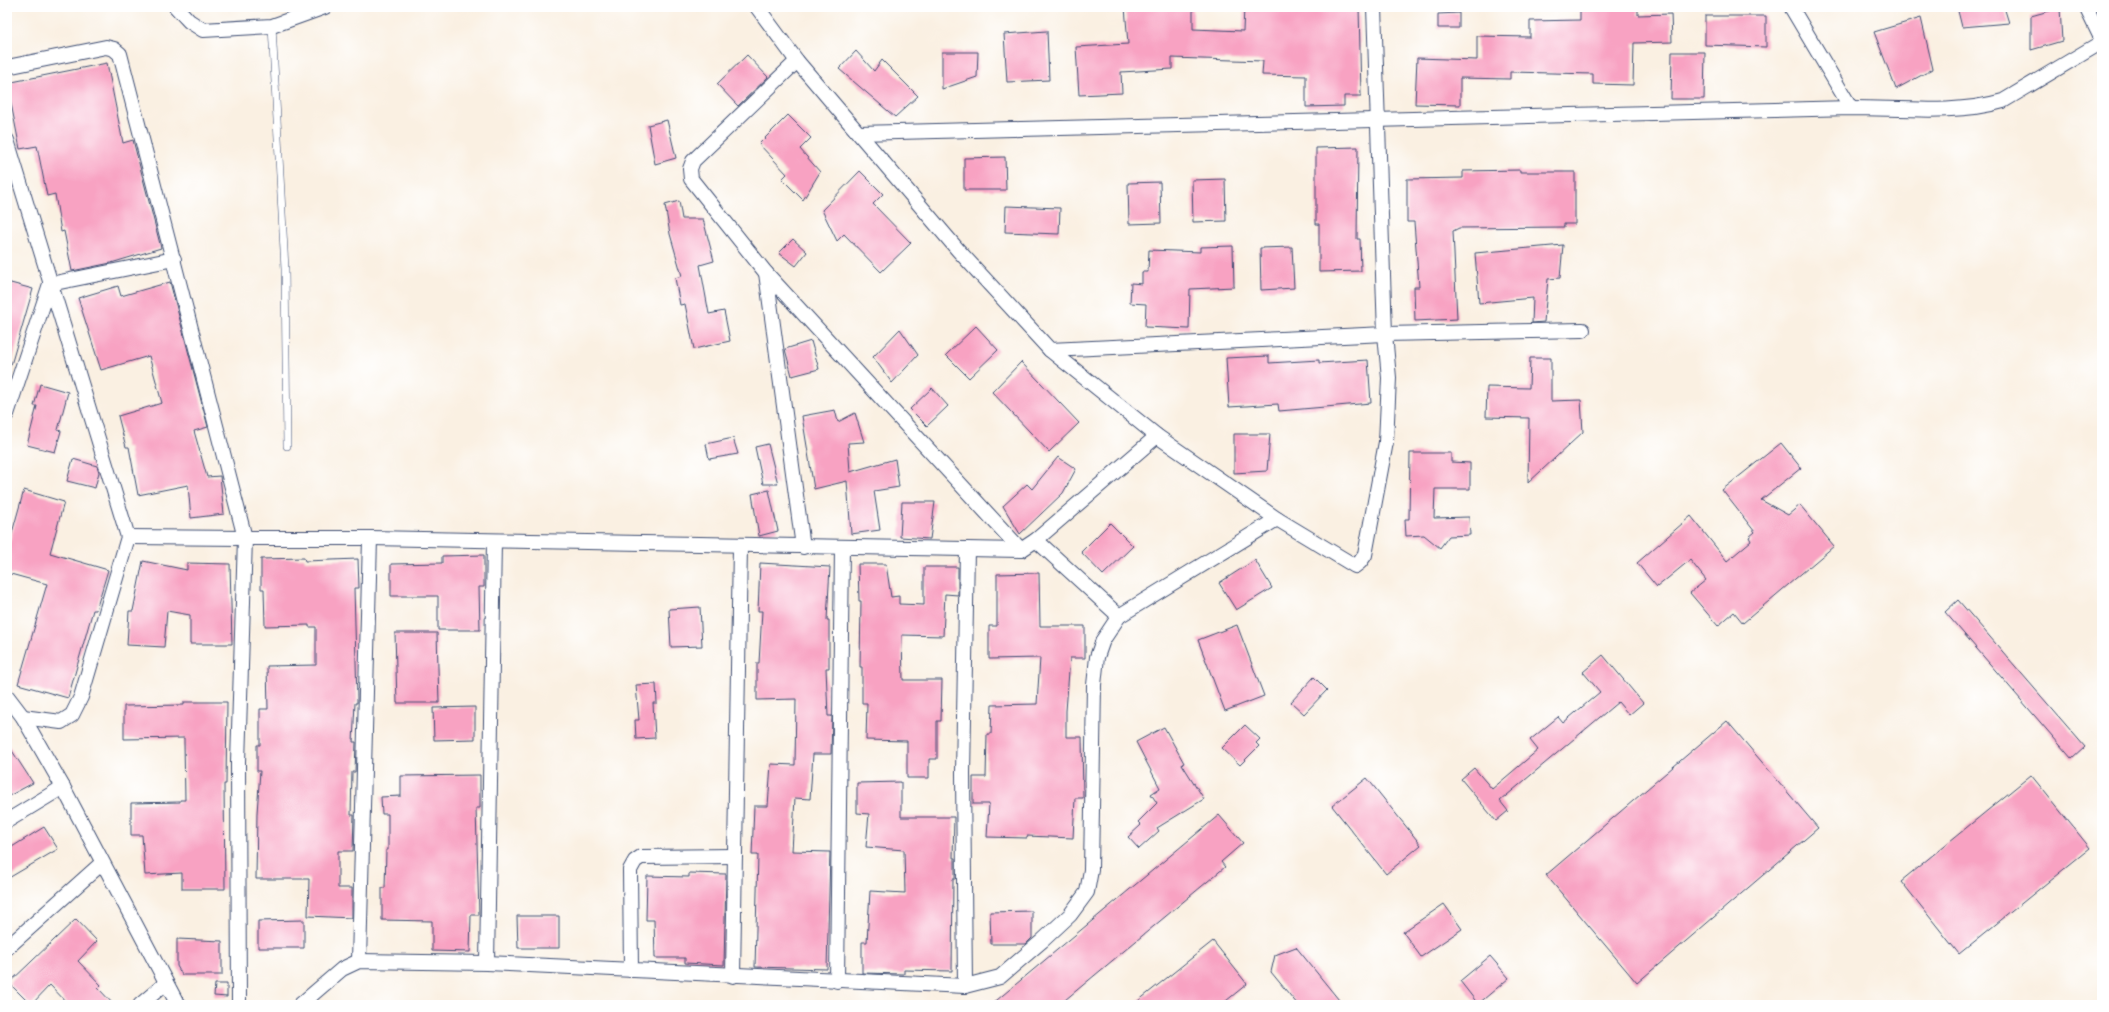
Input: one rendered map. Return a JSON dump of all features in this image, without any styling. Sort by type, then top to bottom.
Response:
[{"type":"street","points":[[176,7],[189,21],[203,30],[272,26],[325,7]]},
{"type":"street","points":[[757,7],[797,61],[958,250],[1050,350],[1157,436],[1277,519],[1355,566],[1365,555],[1386,442],[1389,378],[1385,334],[1374,7]]},
{"type":"street","points":[[1791,7],[1851,108]]},
{"type":"street","points":[[859,133],[1851,108],[1959,109],[1985,106],[2003,101],[2102,41],[2086,7]]},
{"type":"street","points":[[7,67],[106,47],[120,54],[174,258],[245,538],[238,762],[239,1005]]},
{"type":"street","points":[[797,61],[693,160],[690,170],[691,179],[766,274],[1021,550]]},
{"type":"street","points":[[7,140],[128,537],[81,697],[72,714],[61,722],[13,708]]},
{"type":"street","points":[[50,284],[174,258]]},
{"type":"street","points":[[766,274],[803,547]]},
{"type":"street","points":[[7,414],[50,284]]},
{"type":"street","points":[[1050,350],[1385,334],[1583,330]]},
{"type":"street","points":[[128,537],[370,538],[1021,550],[1036,540],[1157,436]]},
{"type":"street","points":[[300,1005],[342,969],[359,961],[487,963],[965,986],[1000,977],[1042,942],[1070,916],[1087,892],[1091,870],[1094,685],[1097,657],[1103,640],[1119,616],[1277,519]]},
{"type":"street","points":[[359,961],[370,538]]},
{"type":"street","points":[[1036,540],[1119,616]]},
{"type":"street","points":[[487,963],[494,541]]},
{"type":"street","points":[[733,976],[740,546]]},
{"type":"street","points":[[837,981],[842,547]]},
{"type":"street","points":[[965,986],[963,774],[967,549]]},
{"type":"street","points":[[13,708],[63,787],[178,1005]]},
{"type":"street","points":[[7,821],[63,787]]},
{"type":"street","points":[[631,970],[630,870],[635,861],[641,857],[735,856]]},
{"type":"street","points":[[7,948],[102,863]]},
{"type":"street","points":[[140,1005],[166,983]]},
{"type":"lane","points":[[272,26],[285,268],[287,446]]},
{"type":"building","points":[[1125,7],[1193,7],[1193,29],[1243,31],[1244,7],[1359,7],[1361,96],[1344,96],[1344,106],[1306,107],[1306,76],[1262,75],[1263,61],[1172,58],[1172,69],[1121,72],[1122,93],[1079,95],[1076,47],[1128,44]]},
{"type":"building","points":[[1957,7],[2004,7],[2009,23],[1962,27]]},
{"type":"building","points":[[1638,8],[1638,15],[1671,14],[1672,42],[1634,43],[1633,85],[1593,84],[1593,74],[1510,72],[1510,79],[1460,78],[1460,105],[1415,104],[1417,58],[1477,60],[1477,36],[1530,37],[1530,21],[1580,20],[1580,9]]},
{"type":"building","points":[[2060,8],[2062,41],[2031,50],[2031,16]]},
{"type":"building","points":[[1459,13],[1459,28],[1438,28],[1438,14]]},
{"type":"building","points":[[1705,16],[1766,16],[1766,47],[1705,45]]},
{"type":"building","points":[[1921,18],[1933,69],[1896,89],[1874,32]]},
{"type":"building","points":[[1047,31],[1049,80],[1007,82],[1004,34]]},
{"type":"building","points":[[856,51],[874,71],[882,60],[918,96],[895,117],[839,69]]},
{"type":"building","points":[[942,52],[978,52],[977,77],[942,89]]},
{"type":"building","points":[[1672,52],[1705,52],[1704,99],[1671,99]]},
{"type":"building","points":[[747,55],[768,77],[738,106],[717,84]]},
{"type":"building","points":[[107,63],[123,143],[133,140],[161,248],[111,263],[72,271],[64,231],[61,232],[55,194],[47,196],[37,146],[20,149],[7,83]]},
{"type":"building","points":[[788,115],[811,138],[800,149],[820,172],[803,200],[782,179],[787,174],[759,144]]},
{"type":"building","points":[[667,120],[676,158],[655,164],[648,125]]},
{"type":"building","points":[[1358,147],[1357,239],[1360,239],[1361,271],[1319,272],[1319,224],[1316,224],[1316,148]]},
{"type":"building","points":[[1005,157],[1006,190],[964,190],[964,158]]},
{"type":"building","points":[[1520,170],[1520,172],[1575,172],[1575,224],[1564,224],[1564,227],[1459,228],[1453,231],[1457,319],[1415,321],[1414,287],[1419,287],[1414,222],[1407,222],[1407,179],[1463,178],[1463,171]]},
{"type":"building","points":[[860,171],[883,194],[873,204],[911,243],[881,272],[844,234],[837,241],[822,210]]},
{"type":"building","points":[[1225,179],[1226,221],[1193,222],[1192,180]]},
{"type":"building","points":[[1160,182],[1161,223],[1129,224],[1128,183]]},
{"type":"building","points":[[679,201],[682,219],[703,219],[714,261],[700,265],[709,314],[724,311],[730,341],[694,349],[685,304],[680,305],[675,278],[682,276],[670,234],[665,205]]},
{"type":"building","points":[[1006,206],[1060,208],[1059,234],[1005,232]]},
{"type":"building","points":[[793,239],[807,252],[796,266],[779,253]]},
{"type":"building","points":[[1563,245],[1560,278],[1548,279],[1544,322],[1532,323],[1533,298],[1479,303],[1475,253]]},
{"type":"building","points":[[1233,246],[1234,287],[1190,289],[1189,329],[1145,327],[1146,304],[1130,303],[1131,283],[1142,284],[1142,272],[1148,272],[1149,250],[1200,252],[1200,247]]},
{"type":"building","points":[[1292,247],[1294,288],[1261,290],[1260,248]]},
{"type":"building","points":[[7,282],[33,289],[11,365],[7,365]]},
{"type":"building","points":[[170,282],[208,427],[194,431],[207,477],[220,476],[224,514],[191,518],[188,485],[138,495],[129,447],[126,447],[118,416],[162,403],[149,356],[101,370],[78,298],[118,286],[121,296]]},
{"type":"building","points":[[976,326],[998,350],[969,378],[946,355]]},
{"type":"building","points":[[900,329],[918,355],[892,383],[873,357]]},
{"type":"building","points":[[811,341],[819,369],[792,376],[785,349]]},
{"type":"building","points":[[1269,356],[1269,363],[1319,360],[1319,363],[1368,360],[1371,403],[1279,411],[1278,404],[1229,407],[1226,358]]},
{"type":"building","points":[[1530,358],[1551,358],[1551,401],[1581,400],[1583,432],[1528,483],[1529,418],[1486,417],[1487,387],[1529,388]]},
{"type":"building","points":[[1021,362],[1079,423],[1049,452],[992,392]]},
{"type":"building","points":[[40,384],[68,392],[58,430],[61,431],[55,452],[27,445],[37,406],[34,406]]},
{"type":"building","points":[[932,388],[948,406],[927,426],[910,409]]},
{"type":"building","points":[[835,410],[838,422],[855,413],[864,442],[848,443],[850,472],[895,459],[899,487],[874,491],[880,530],[851,534],[847,481],[814,489],[802,416]]},
{"type":"building","points":[[1234,434],[1270,434],[1267,471],[1234,473]]},
{"type":"building","points":[[733,438],[738,454],[709,459],[706,444]]},
{"type":"building","points":[[1781,443],[1801,468],[1761,500],[1788,515],[1800,505],[1834,546],[1743,623],[1734,612],[1718,626],[1690,593],[1706,580],[1690,560],[1657,587],[1637,563],[1691,516],[1727,561],[1751,541],[1749,537],[1755,532],[1722,490]]},
{"type":"building","points":[[768,444],[778,484],[763,484],[755,447]]},
{"type":"building","points":[[1410,453],[1451,453],[1451,462],[1470,463],[1470,489],[1435,489],[1434,518],[1469,517],[1470,535],[1449,536],[1440,548],[1424,535],[1406,536],[1405,519],[1409,519]]},
{"type":"building","points":[[1058,457],[1076,469],[1063,493],[1020,534],[1003,506],[1027,484],[1032,489]]},
{"type":"building","points":[[73,459],[97,466],[99,472],[95,488],[67,481]]},
{"type":"building","points":[[24,490],[64,502],[50,553],[108,570],[96,610],[93,610],[68,698],[18,684],[47,584],[7,573],[7,551]]},
{"type":"building","points":[[769,490],[778,531],[759,536],[752,494]]},
{"type":"building","points":[[902,502],[935,502],[930,539],[900,537]]},
{"type":"building","points":[[1110,523],[1133,546],[1103,575],[1081,552]]},
{"type":"building","points":[[484,555],[484,587],[479,587],[480,630],[438,630],[438,596],[391,596],[391,564],[442,563],[442,556]]},
{"type":"building","points":[[304,558],[305,561],[358,559],[359,588],[354,588],[357,703],[355,703],[353,742],[356,742],[355,772],[352,772],[351,815],[354,815],[353,851],[338,851],[338,888],[352,888],[352,918],[308,916],[309,879],[256,879],[257,813],[260,771],[257,771],[257,745],[260,745],[260,709],[268,709],[267,666],[316,665],[316,627],[309,627],[309,625],[265,626],[264,589],[261,589],[261,559]]},
{"type":"building","points":[[1255,560],[1272,588],[1236,610],[1219,583]]},
{"type":"building","points":[[143,561],[187,570],[187,563],[230,564],[232,644],[190,644],[190,615],[167,611],[164,647],[127,645],[129,611],[133,611]]},
{"type":"building","points":[[760,563],[830,567],[827,620],[829,620],[829,668],[826,668],[828,716],[832,716],[831,754],[813,754],[810,799],[795,798],[792,851],[830,852],[827,969],[755,967],[758,855],[752,855],[754,806],[768,806],[771,764],[795,765],[796,699],[757,700],[757,663],[759,663],[762,611],[758,611]]},
{"type":"building","points":[[858,564],[886,564],[891,597],[899,596],[899,604],[924,605],[924,567],[958,567],[958,595],[945,594],[943,636],[902,635],[903,680],[942,680],[941,721],[937,721],[937,759],[929,759],[929,778],[907,778],[907,741],[866,740],[867,703],[862,703],[862,667],[860,667],[861,601],[859,601]]},
{"type":"building","points":[[1039,573],[1040,626],[1085,626],[1085,658],[1070,658],[1066,711],[1066,737],[1082,737],[1083,798],[1075,798],[1073,838],[1027,836],[1027,838],[987,837],[989,804],[973,804],[973,777],[986,777],[987,734],[991,734],[992,705],[1037,704],[1040,658],[989,659],[989,626],[997,626],[997,574]]},
{"type":"building","points":[[1958,600],[2085,747],[2072,759],[1945,612]]},
{"type":"building","points":[[700,607],[702,646],[671,647],[669,609]]},
{"type":"building","points":[[1237,625],[1264,696],[1225,711],[1198,640]]},
{"type":"building","points":[[395,633],[437,633],[439,703],[397,703]]},
{"type":"building","points":[[1603,655],[1643,703],[1629,715],[1618,702],[1500,801],[1508,811],[1496,821],[1461,779],[1474,768],[1492,789],[1538,750],[1530,740],[1558,717],[1563,723],[1600,692],[1583,672]]},
{"type":"building","points":[[1314,677],[1327,690],[1304,714],[1291,702]]},
{"type":"building","points":[[656,684],[657,703],[653,703],[655,738],[636,739],[635,720],[639,720],[636,685]]},
{"type":"building","points":[[184,702],[227,702],[226,784],[224,784],[225,889],[182,889],[182,873],[145,875],[142,835],[131,835],[131,803],[180,802],[180,800],[185,800],[184,738],[124,739],[124,706],[184,705]]},
{"type":"building","points":[[475,707],[475,739],[434,740],[433,708]]},
{"type":"building","points":[[1727,721],[1818,828],[1637,983],[1546,875]]},
{"type":"building","points":[[1245,725],[1260,739],[1256,743],[1259,746],[1240,765],[1222,748]]},
{"type":"building","points":[[1164,727],[1184,763],[1182,764],[1204,799],[1157,828],[1159,831],[1139,849],[1128,837],[1141,825],[1138,822],[1157,803],[1151,794],[1160,788],[1136,742]]},
{"type":"building","points":[[7,743],[33,783],[7,797]]},
{"type":"building","points":[[480,775],[480,808],[476,808],[479,915],[471,915],[470,952],[432,951],[432,921],[382,920],[382,888],[385,888],[386,850],[388,850],[388,814],[382,814],[381,797],[401,796],[401,776]]},
{"type":"building","points":[[2031,775],[2090,848],[1959,954],[1901,881]]},
{"type":"building","points":[[1367,778],[1421,845],[1386,874],[1332,806]]},
{"type":"building","points":[[901,782],[901,817],[954,817],[953,858],[955,858],[955,879],[953,879],[952,971],[904,970],[904,974],[862,973],[862,942],[867,942],[870,891],[905,893],[904,850],[866,847],[869,814],[857,813],[857,783]]},
{"type":"building","points":[[1219,815],[1243,843],[1221,862],[1225,867],[1059,1005],[991,1005]]},
{"type":"building","points":[[44,827],[58,849],[7,879],[7,850]]},
{"type":"building","points":[[689,873],[726,874],[724,965],[685,963],[685,958],[655,958],[654,920],[646,920],[647,876],[689,877]]},
{"type":"building","points":[[1444,904],[1462,929],[1421,957],[1403,932]]},
{"type":"building","points":[[1032,911],[1032,938],[1026,944],[991,944],[990,912]]},
{"type":"building","points":[[517,916],[559,916],[559,948],[518,948]]},
{"type":"building","points":[[76,919],[97,941],[78,961],[101,985],[98,988],[114,1005],[69,1005],[50,985],[31,1005],[9,983]]},
{"type":"building","points":[[304,920],[304,948],[258,948],[258,921]]},
{"type":"building","points":[[177,939],[222,941],[222,975],[182,975],[177,966]]},
{"type":"building","points":[[1213,941],[1247,984],[1221,1005],[1133,1005]]},
{"type":"building","points":[[1296,947],[1343,1005],[1298,1005],[1271,972],[1275,955]]},
{"type":"building","points":[[1490,956],[1509,978],[1478,1004],[1460,981]]},
{"type":"building","points":[[215,984],[227,984],[227,997],[214,996]]}]
